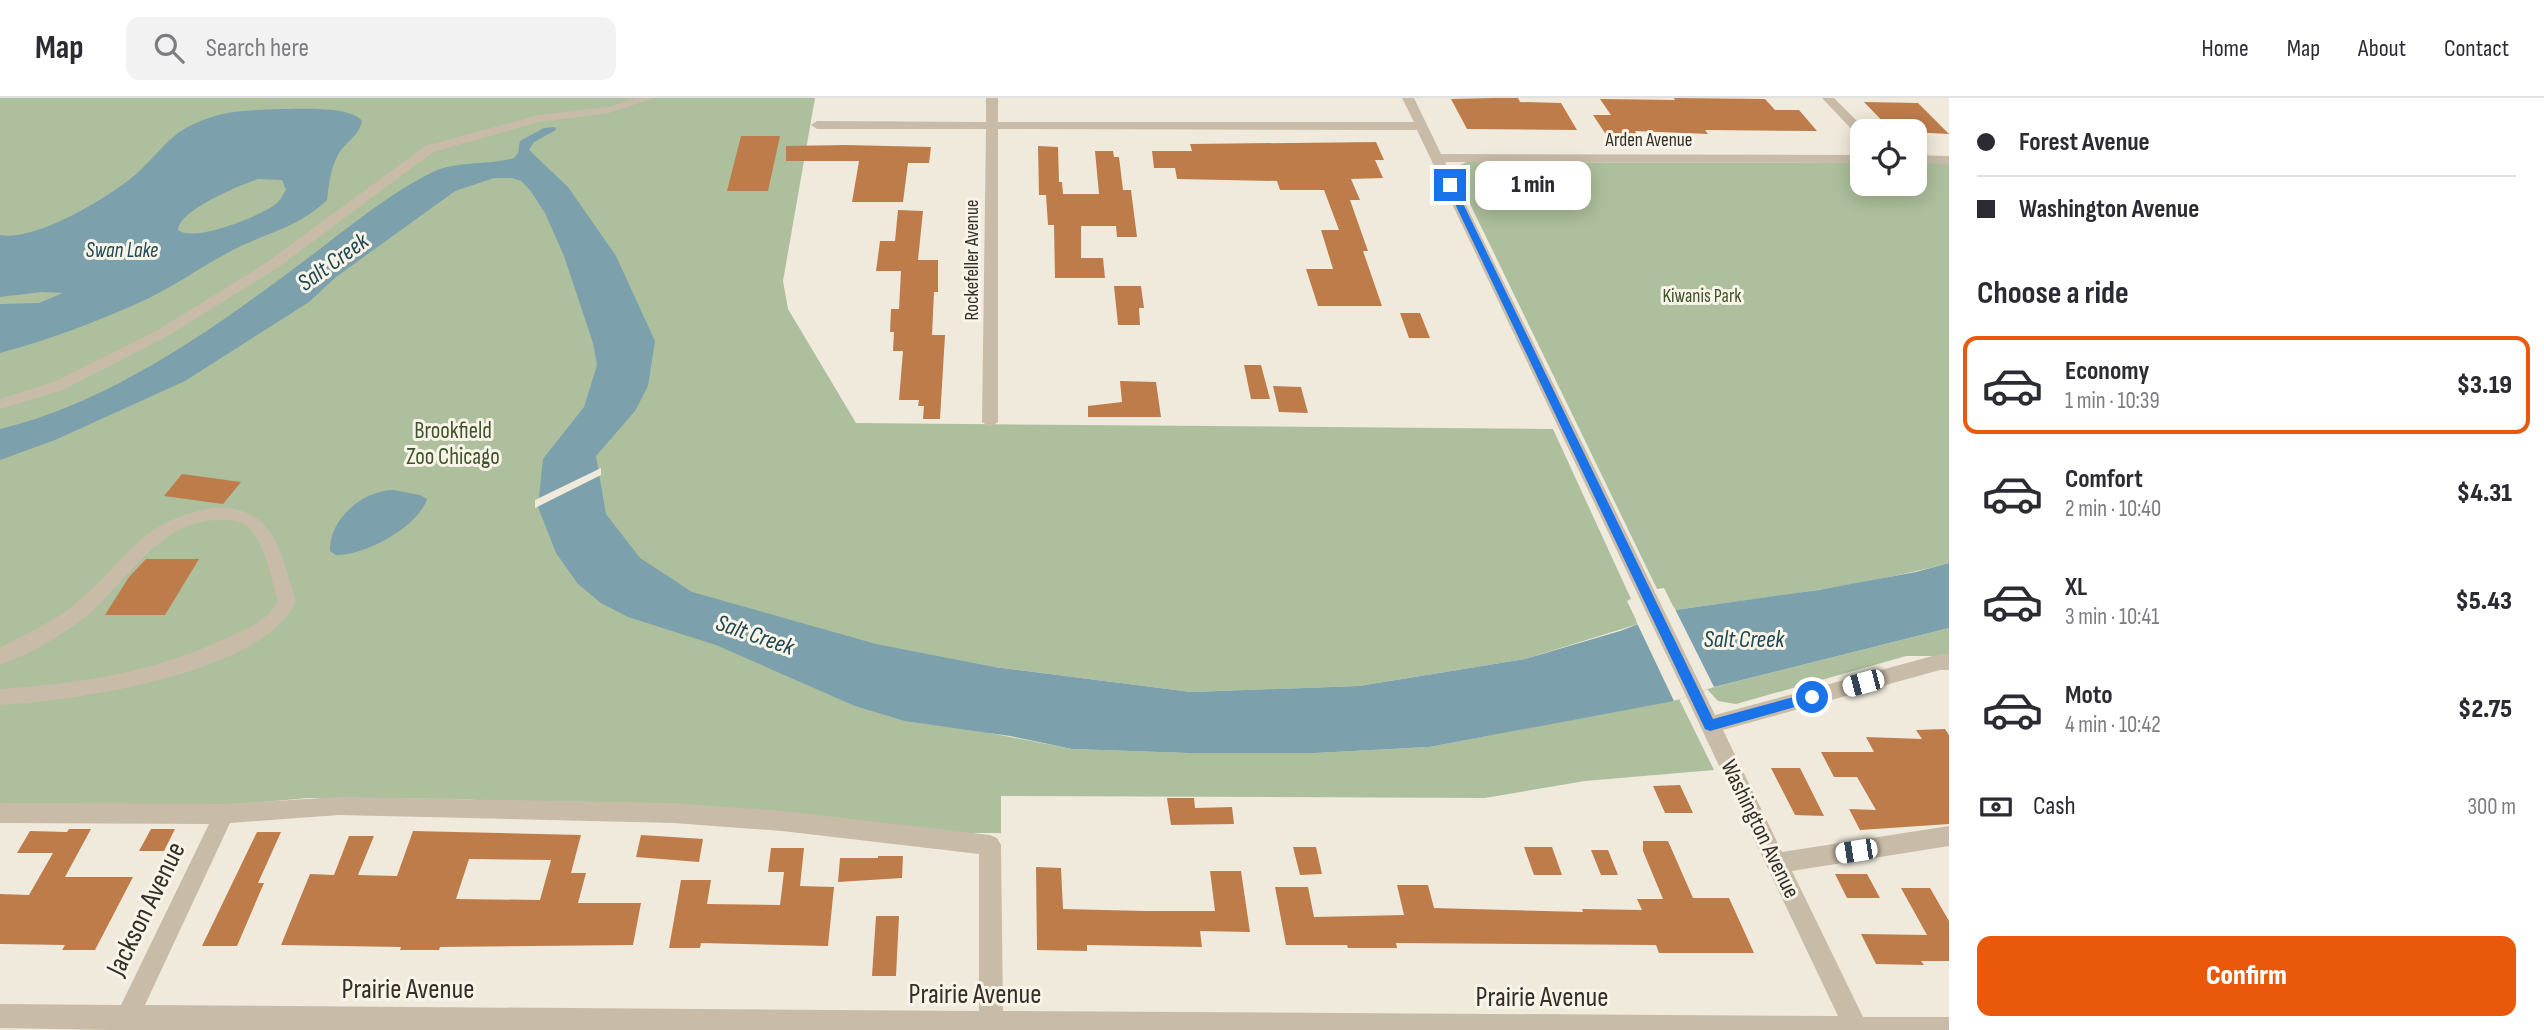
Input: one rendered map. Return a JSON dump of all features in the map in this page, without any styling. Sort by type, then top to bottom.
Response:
[{"type":"street","points":[[0,404],[58,386],[161,334],[271,266],[429,149],[538,119],[609,110],[648,98]]},
{"type":"street","name":"Rockefeller Avenue","points":[[990,422],[992,98]]},
{"type":"street","name":"Washington Avenue","points":[[1408,98],[1857,1029]]},
{"type":"street","points":[[1828,98],[1850,121]]},
{"type":"street","points":[[817,125],[1421,126]]},
{"type":"street","name":"Arden Avenue","points":[[1437,158],[1850,159]]},
{"type":"street","points":[[1927,159],[1949,160]]},
{"type":"street","points":[[0,657],[82,609],[142,545],[168,526],[198,515],[232,515],[255,524],[266,544],[287,601],[285,609],[266,628],[217,653],[178,668],[116,683],[0,697]]},
{"type":"street","points":[[1710,725],[1940,662],[1949,662]]},
{"type":"street","points":[[0,813],[224,814],[339,806],[673,813],[782,821],[990,845],[991,1028]]},
{"type":"street","name":"Jackson Avenue","points":[[125,1023],[224,814]]},
{"type":"street","points":[[1777,863],[1949,836]]},
{"type":"street","name":"Prairie Avenue","points":[[0,1016],[125,1023],[991,1028],[1949,1029]]},
{"type":"green space","name":"Brookfield Zoo Chicago","points":[[0,98],[815,98],[783,281],[788,309],[856,423],[1553,429],[1631,599],[1627,601],[1638,624],[1525,659],[1359,686],[1191,692],[994,667],[990,733],[1072,749],[1315,753],[1429,747],[1679,699],[1714,770],[1585,781],[1485,798],[1001,796],[1001,833],[965,833],[463,799],[309,798],[204,807],[0,807]]},
{"type":"green space","name":"Kiwanis Park","points":[[1467,162],[1850,163],[1850,196],[1927,196],[1927,163],[1949,163],[1949,563],[1847,585],[1675,610],[1664,588],[1657,589],[1456,175],[1457,166]]},
{"type":"green space","points":[[1949,628],[1949,656],[1906,656],[1736,704],[1718,701],[1707,689]]},
{"type":"water","name":"Swan Lake","points":[[271,109],[337,111],[356,116],[362,121],[358,131],[335,162],[327,200],[297,222],[230,251],[145,300],[74,330],[0,353],[0,304],[39,303],[63,293],[41,292],[0,297],[0,235],[32,232],[90,206],[135,175],[179,133],[198,122],[234,112]],"holes":[[[258,179],[282,180],[286,190],[280,200],[257,215],[212,231],[186,233],[178,230],[188,214],[225,193]]]},
{"type":"water","name":"Salt Creek","points":[[555,127],[556,130],[534,142],[529,150],[568,187],[616,256],[655,341],[648,386],[635,411],[596,456],[606,514],[640,558],[692,592],[876,644],[994,667],[1191,692],[1359,686],[1525,659],[1620,631],[1675,610],[1818,590],[1916,572],[1949,563],[1949,628],[1714,687],[1674,701],[1429,747],[1315,753],[1072,749],[1010,736],[905,721],[855,706],[716,645],[628,617],[601,603],[578,584],[556,553],[538,507],[543,459],[584,407],[597,365],[593,343],[564,256],[545,213],[530,190],[521,181],[512,178],[494,178],[455,191],[336,277],[309,302],[185,381],[55,440],[0,460],[0,429],[80,402],[158,362],[231,314],[398,192],[431,173],[451,166],[514,158],[518,153],[520,141],[544,128]]},
{"type":"water","points":[[394,490],[427,499],[413,520],[389,538],[361,551],[336,555],[330,551],[335,528],[350,508],[371,495]]},
{"type":"pier","points":[[601,468],[601,475],[535,508],[535,500]]},
{"type":"pier","points":[[1674,607],[1714,687],[1674,701],[1636,621]]},
{"type":"building","points":[[1518,98],[1520,102],[1561,103],[1577,130],[1467,129],[1451,99]]},
{"type":"building","points":[[1674,98],[1765,99],[1775,110],[1799,110],[1817,131],[1705,130],[1708,134],[1635,131],[1639,137],[1607,136],[1593,115],[1611,115],[1600,99],[1675,100]]},
{"type":"building","points":[[1864,102],[1918,103],[1949,134],[1927,133],[1927,119],[1880,119]]},
{"type":"building","points":[[741,136],[780,136],[768,191],[727,191]]},
{"type":"building","points":[[1376,142],[1384,160],[1375,160],[1383,178],[1351,179],[1360,200],[1350,200],[1368,251],[1363,251],[1382,306],[1318,306],[1306,269],[1333,269],[1321,230],[1339,230],[1324,190],[1280,190],[1277,181],[1177,179],[1175,168],[1154,168],[1152,151],[1192,151],[1190,144]]},
{"type":"building","points":[[786,146],[931,147],[929,163],[908,163],[903,202],[852,202],[859,161],[786,161]]},
{"type":"building","points":[[1038,146],[1058,147],[1059,182],[1062,182],[1063,194],[1099,194],[1095,151],[1113,151],[1114,157],[1119,157],[1123,190],[1131,190],[1137,237],[1117,237],[1116,226],[1081,226],[1081,258],[1103,258],[1105,278],[1055,278],[1054,225],[1048,225],[1046,195],[1039,195]]},
{"type":"building","points":[[898,210],[923,211],[918,260],[938,260],[938,292],[934,292],[932,335],[945,335],[940,419],[923,419],[924,406],[918,406],[919,400],[899,400],[903,351],[893,351],[894,332],[890,332],[891,309],[899,309],[901,271],[876,271],[880,241],[895,241]]},
{"type":"building","points":[[1114,286],[1141,286],[1144,308],[1139,308],[1140,325],[1118,325]]},
{"type":"building","points":[[1400,313],[1420,313],[1430,338],[1409,338]]},
{"type":"building","points":[[1244,365],[1261,365],[1270,399],[1251,399]]},
{"type":"building","points":[[1120,381],[1156,382],[1161,417],[1088,417],[1088,406],[1122,402]]},
{"type":"building","points":[[1273,386],[1301,387],[1308,413],[1279,412]]},
{"type":"building","points":[[182,474],[241,482],[223,504],[164,496]]},
{"type":"building","points":[[146,559],[199,559],[165,615],[105,615],[129,577]]},
{"type":"building","points":[[1945,729],[1949,735],[1949,824],[1860,830],[1849,809],[1876,810],[1857,777],[1834,777],[1821,752],[1874,752],[1866,737],[1922,739],[1916,730]]},
{"type":"building","points":[[1771,768],[1800,768],[1824,816],[1795,815]]},
{"type":"building","points":[[1680,785],[1693,813],[1665,813],[1653,786]]},
{"type":"building","points":[[1167,798],[1194,798],[1195,808],[1232,807],[1234,824],[1171,825]]},
{"type":"building","points":[[69,829],[91,829],[65,877],[133,877],[95,950],[62,950],[65,945],[0,944],[0,894],[29,895],[53,853],[17,853],[30,831],[67,832]]},
{"type":"building","points":[[151,829],[175,829],[164,851],[139,851]]},
{"type":"building","points":[[413,831],[581,835],[571,873],[586,873],[578,903],[641,903],[633,945],[440,947],[439,950],[400,950],[401,947],[281,945],[310,874],[334,875],[349,836],[374,836],[358,875],[397,876]],"holes":[[[469,859],[551,860],[540,900],[456,899]]]},
{"type":"building","points":[[257,832],[281,832],[258,883],[264,883],[237,946],[202,946]]},
{"type":"building","points":[[641,835],[703,839],[699,862],[636,857]]},
{"type":"building","points":[[1643,841],[1668,841],[1693,898],[1729,898],[1754,953],[1659,953],[1656,945],[1396,943],[1397,948],[1348,948],[1347,945],[1286,945],[1275,887],[1308,887],[1314,917],[1404,915],[1397,885],[1428,885],[1434,908],[1583,912],[1582,909],[1642,910],[1637,899],[1663,899],[1643,851]]},
{"type":"building","points":[[1293,847],[1316,847],[1322,874],[1300,875]]},
{"type":"building","points":[[1524,847],[1552,847],[1562,875],[1534,875]]},
{"type":"building","points":[[771,848],[804,848],[800,886],[834,887],[828,946],[701,943],[700,948],[669,948],[681,880],[711,880],[707,904],[780,905],[784,872],[768,872]]},
{"type":"building","points":[[1591,850],[1608,850],[1618,875],[1601,875]]},
{"type":"building","points":[[903,856],[902,878],[838,882],[840,858]]},
{"type":"building","points":[[1036,867],[1061,868],[1063,909],[1145,911],[1215,911],[1210,871],[1241,871],[1250,932],[1200,931],[1202,947],[1087,945],[1087,951],[1037,950]]},
{"type":"building","points":[[1835,874],[1867,874],[1880,898],[1847,898]]},
{"type":"building","points":[[1901,888],[1930,888],[1949,921],[1949,961],[1921,961],[1924,965],[1876,964],[1861,934],[1927,935]]},
{"type":"building","points":[[876,916],[899,916],[896,976],[872,976]]},
{"type":"route","points":[[1450,185],[1710,725],[1812,697]]}]
